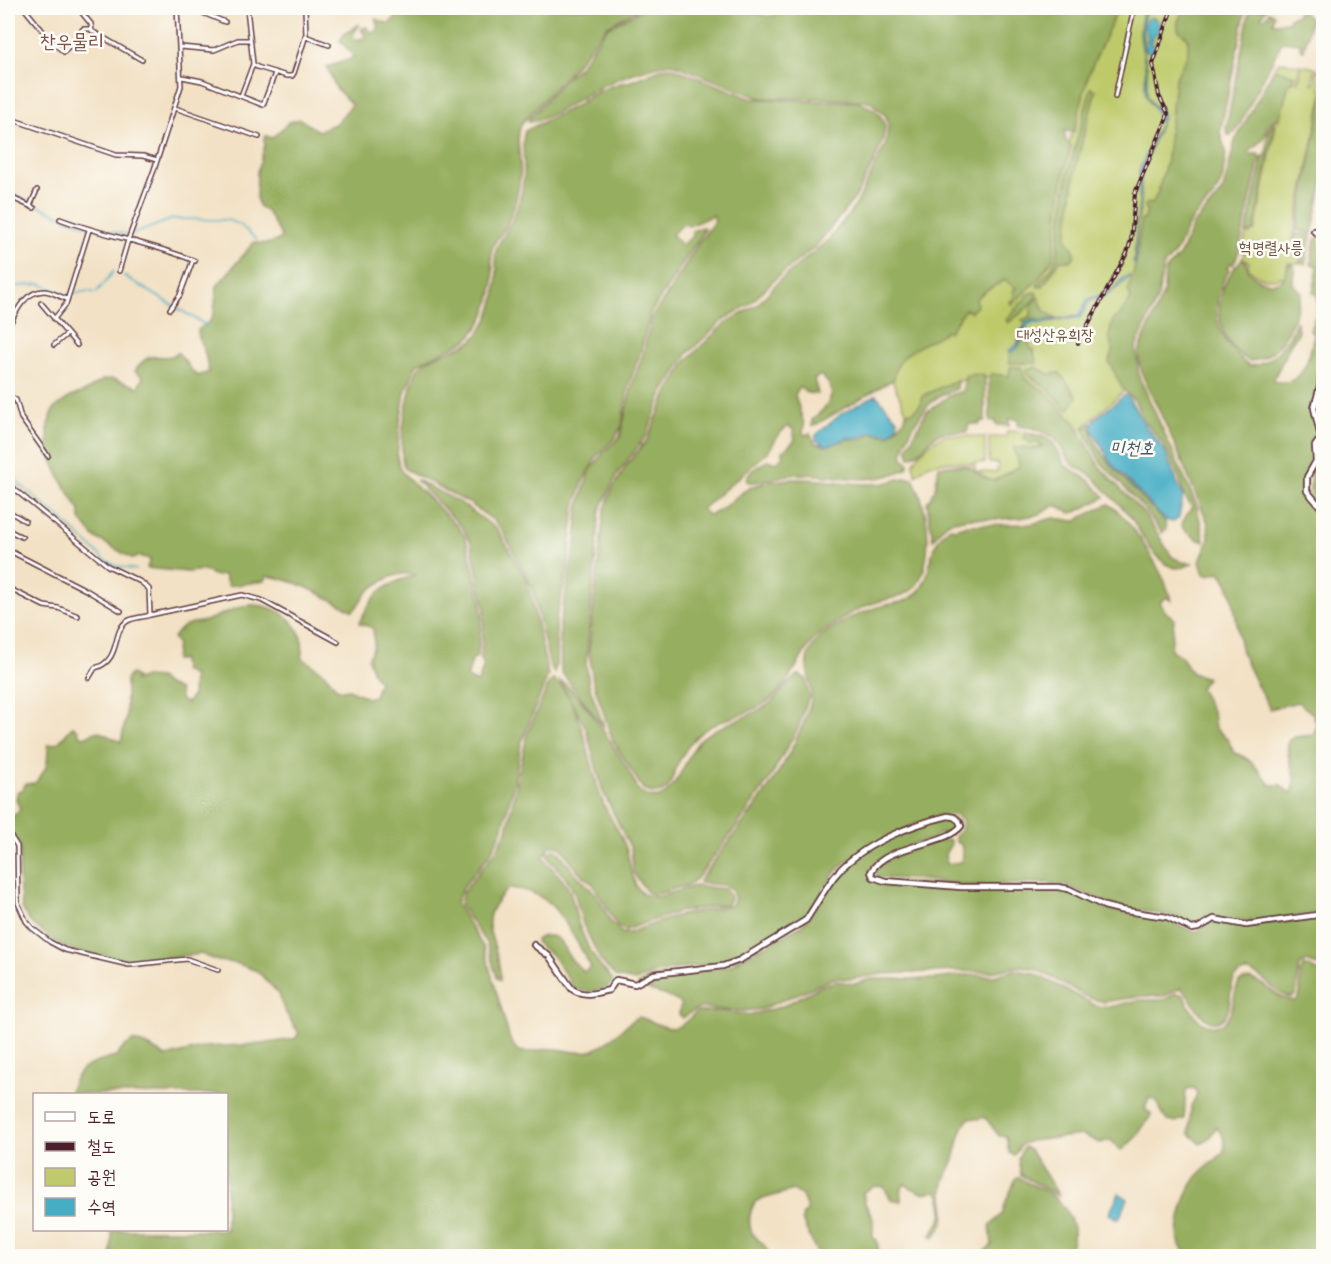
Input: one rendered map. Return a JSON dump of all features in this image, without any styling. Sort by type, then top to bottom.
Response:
[{"type":"street","points":[[24,8],[55,45],[64,52],[83,30],[91,29]]},
{"type":"street","points":[[78,8],[98,36],[142,60]]},
{"type":"street","points":[[119,271],[175,108],[182,77],[177,8]]},
{"type":"street","points":[[191,8],[225,22]]},
{"type":"street","points":[[241,96],[253,63],[247,8]]},
{"type":"street","points":[[253,63],[275,73],[293,75],[305,36],[305,8]]},
{"type":"street","points":[[1115,97],[1134,8]]},
{"type":"street","points":[[305,36],[329,45]]},
{"type":"street","points":[[180,47],[214,50],[238,40],[249,40]]},
{"type":"street","points":[[182,77],[202,81],[263,105],[275,73]]},
{"type":"street","points":[[175,108],[259,137]]},
{"type":"street","points":[[8,118],[117,155],[143,156],[157,160]]},
{"type":"street","points":[[31,204],[37,190]]},
{"type":"street","points":[[8,196],[31,204],[34,208]]},
{"type":"street","points":[[60,219],[89,230],[194,261],[180,295],[170,309]]},
{"type":"street","points":[[54,319],[64,308],[89,230]]},
{"type":"street","points":[[1314,231],[1322,237],[1323,281]]},
{"type":"street","points":[[8,328],[18,306],[36,293],[52,292],[67,299]]},
{"type":"street","points":[[41,303],[77,345]]},
{"type":"street","points":[[54,345],[68,334]]},
{"type":"street","points":[[1323,336],[1320,387],[1314,408],[1321,438],[1315,447],[1316,461],[1307,477],[1307,491],[1323,511]]},
{"type":"street","points":[[8,395],[16,400],[21,418],[48,456]]},
{"type":"street","points":[[8,483],[108,566],[146,586],[150,596],[150,615]]},
{"type":"street","points":[[8,511],[25,521]]},
{"type":"street","points":[[8,530],[22,537]]},
{"type":"street","points":[[8,550],[86,590],[121,611]]},
{"type":"street","points":[[8,588],[44,606],[58,608],[78,616]]},
{"type":"street","points":[[89,678],[95,668],[103,666],[109,660],[123,624],[129,620],[242,596],[261,600],[338,642]]},
{"type":"street","points":[[534,945],[547,953],[572,989],[578,993],[609,990],[616,980],[635,984],[654,975],[723,966],[740,960],[806,920],[834,877],[860,854],[896,833],[948,816],[959,821],[961,826],[957,832],[913,845],[881,861],[873,868],[871,872],[873,877],[885,881],[934,883],[961,887],[1058,887],[1076,891],[1104,906],[1167,917],[1192,929],[1214,919],[1246,925],[1323,914]]},
{"type":"street","points":[[8,832],[18,846],[18,903],[26,921],[50,942],[74,952],[129,965],[187,959],[218,970]]},
{"type":"green space","points":[[405,8],[640,8],[606,27],[574,67],[521,124],[518,138],[521,171],[519,184],[509,221],[492,249],[493,282],[487,309],[479,325],[467,340],[417,364],[405,392],[400,422],[397,456],[402,472],[457,526],[466,538],[481,601],[482,615],[478,655],[472,660],[467,678],[478,683],[484,665],[481,659],[485,609],[471,542],[462,527],[416,480],[459,502],[498,530],[528,583],[548,675],[521,744],[502,831],[490,854],[463,887],[456,903],[484,948],[510,1040],[515,1048],[526,1052],[553,1049],[587,1052],[605,1044],[638,1017],[671,1028],[683,1024],[697,1012],[722,1011],[748,1015],[781,1007],[821,986],[836,981],[854,984],[871,979],[994,976],[1015,970],[1034,973],[1096,1006],[1109,1007],[1139,1000],[1164,1000],[1176,993],[1183,995],[1199,1021],[1216,1026],[1228,1019],[1239,982],[1246,979],[1259,982],[1279,996],[1295,1001],[1299,998],[1304,965],[1323,974],[1323,1256],[1188,1256],[1180,1245],[1179,1229],[1188,1192],[1199,1174],[1223,1152],[1225,1145],[1216,1127],[1210,1137],[1201,1144],[1189,1133],[1191,1106],[1198,1093],[1194,1088],[1186,1089],[1184,1119],[1175,1122],[1167,1121],[1155,1100],[1149,1098],[1145,1109],[1152,1114],[1136,1137],[1121,1151],[1111,1140],[1100,1143],[1082,1135],[1030,1141],[1022,1144],[1014,1155],[1009,1153],[1006,1136],[999,1136],[985,1117],[969,1118],[961,1133],[953,1162],[944,1181],[945,1213],[943,1224],[934,1237],[931,1235],[943,1214],[943,1204],[938,1191],[922,1193],[904,1184],[901,1201],[891,1199],[884,1187],[875,1186],[863,1192],[865,1203],[873,1219],[873,1238],[877,1240],[879,1256],[824,1256],[816,1251],[802,1220],[803,1214],[808,1211],[802,1196],[793,1190],[756,1201],[752,1210],[751,1229],[768,1250],[767,1256],[111,1256],[112,1231],[228,1231],[228,1093],[69,1093],[80,1071],[91,1064],[116,1057],[133,1041],[150,1047],[166,1057],[205,1047],[260,1044],[295,1039],[299,1033],[284,1010],[279,994],[257,971],[201,954],[135,961],[79,952],[51,939],[29,921],[22,908],[19,882],[20,846],[8,828],[8,821],[20,809],[16,799],[18,791],[23,790],[25,784],[35,783],[46,766],[48,745],[58,743],[73,726],[78,730],[79,735],[84,737],[98,731],[121,742],[126,717],[126,679],[131,674],[136,677],[135,681],[144,677],[159,678],[165,684],[179,690],[180,700],[187,703],[192,696],[193,676],[183,670],[182,660],[175,660],[177,643],[173,638],[189,624],[205,621],[244,606],[261,605],[281,613],[296,627],[301,636],[303,646],[301,657],[324,673],[337,688],[349,689],[367,698],[374,696],[379,681],[368,659],[374,646],[373,628],[359,623],[380,592],[393,583],[415,575],[402,574],[381,582],[365,595],[353,611],[312,590],[279,578],[267,576],[265,581],[228,586],[224,575],[216,576],[203,570],[188,572],[147,568],[150,559],[138,556],[133,559],[94,537],[80,520],[80,511],[59,476],[48,451],[48,427],[55,408],[70,397],[84,392],[103,380],[113,379],[138,387],[143,377],[135,371],[146,359],[172,356],[178,353],[198,376],[209,372],[198,330],[210,321],[214,313],[217,286],[254,242],[269,243],[282,237],[268,213],[259,206],[256,197],[257,172],[265,145],[264,139],[266,136],[272,138],[289,122],[300,119],[318,131],[335,124],[352,105],[336,88],[327,67],[354,56],[340,41],[344,34],[360,24],[352,36],[356,40],[366,37],[361,29],[366,27],[372,33],[379,28],[376,19],[389,24]]},
{"type":"green space","points":[[645,8],[752,8],[756,12],[771,16],[793,8],[1125,8],[1115,15],[1089,73],[1074,132],[1064,131],[1066,141],[1071,145],[1063,179],[1053,258],[1040,277],[1012,305],[1010,302],[1015,296],[1013,291],[1016,288],[1005,280],[985,291],[976,299],[977,306],[971,312],[965,309],[949,332],[946,331],[906,355],[896,369],[894,379],[812,427],[812,420],[826,407],[832,394],[829,384],[821,375],[814,379],[818,394],[807,393],[800,387],[795,395],[804,424],[803,433],[805,435],[810,433],[815,443],[826,446],[849,439],[861,440],[872,433],[888,436],[905,419],[906,413],[913,412],[921,404],[921,398],[924,395],[957,380],[956,389],[932,402],[915,424],[903,449],[902,457],[909,463],[907,468],[894,474],[868,479],[799,474],[755,482],[746,480],[758,466],[768,460],[776,463],[784,455],[782,452],[795,440],[793,429],[788,426],[779,434],[768,452],[702,509],[708,515],[715,513],[747,489],[771,482],[801,479],[877,484],[913,478],[923,505],[928,533],[924,569],[919,581],[905,594],[861,608],[841,619],[820,635],[810,644],[780,690],[767,702],[713,725],[697,736],[683,754],[668,787],[656,793],[643,789],[613,741],[593,681],[589,651],[604,511],[612,490],[626,466],[647,440],[668,391],[686,361],[724,324],[757,305],[779,281],[829,239],[856,205],[886,143],[888,126],[886,116],[869,101],[759,98],[671,63],[617,79],[555,113],[529,122],[528,120],[579,67],[607,28]]},
{"type":"green space","name":"대성산유희장","points":[[1123,8],[1187,8],[1190,35],[1189,55],[1172,142],[1131,299],[1112,342],[1125,390],[1079,431],[1007,377],[968,378],[925,395],[922,404],[912,415],[906,411],[891,378],[894,367],[1060,178],[1088,72],[1112,13]]},
{"type":"green space","points":[[1184,8],[1246,8],[1220,133],[1226,152],[1222,181],[1213,197],[1193,218],[1177,250],[1163,267],[1158,297],[1136,347],[1139,377],[1197,506],[1204,541],[1185,531],[1182,524],[1192,506],[1184,496],[1180,480],[1163,444],[1143,419],[1135,401],[1123,389],[1109,362],[1112,343],[1109,337],[1113,319],[1119,316],[1131,299],[1128,290],[1136,263],[1141,220],[1145,219],[1147,203],[1152,204],[1158,192],[1167,159],[1175,79],[1188,54],[1188,38],[1178,30],[1178,22]]},
{"type":"green space","points":[[1250,8],[1267,8],[1261,17],[1265,18],[1269,12],[1274,14],[1273,23],[1288,22],[1289,18],[1300,10],[1311,19],[1304,50],[1300,49],[1300,43],[1283,41],[1240,124],[1235,132],[1228,135],[1226,128]]},
{"type":"green space","name":"혁명렬사릉","points":[[1278,63],[1300,65],[1297,82],[1299,82],[1302,65],[1315,68],[1312,84],[1315,84],[1317,69],[1323,71],[1323,82],[1320,88],[1323,93],[1293,240],[1304,243],[1300,263],[1288,263],[1285,276],[1265,279],[1256,275],[1248,267],[1249,262],[1242,259],[1245,253],[1242,252],[1246,233],[1250,234],[1251,231],[1255,231],[1276,125],[1267,135],[1269,128],[1274,121],[1279,120],[1289,82],[1294,81],[1294,75],[1274,69]]},
{"type":"green space","points":[[671,67],[752,99],[858,102],[874,109],[882,118],[885,126],[883,140],[873,164],[855,198],[816,246],[776,278],[751,303],[722,321],[687,354],[663,392],[646,436],[618,473],[600,510],[586,664],[589,685],[604,727],[561,672],[560,622],[576,542],[578,509],[589,472],[604,452],[620,437],[632,385],[653,315],[715,221],[713,215],[689,226],[684,224],[672,234],[681,245],[693,236],[692,231],[702,227],[705,229],[651,312],[628,387],[622,426],[615,438],[597,456],[584,479],[575,505],[568,569],[556,618],[554,673],[550,666],[532,587],[501,528],[469,503],[405,469],[402,448],[403,433],[408,400],[416,373],[421,365],[472,341],[488,318],[496,292],[496,250],[513,218],[522,191],[525,131],[575,106],[597,92]]},
{"type":"green space","points":[[1274,69],[1294,75],[1294,81],[1289,83],[1280,118],[1276,118],[1268,125],[1264,138],[1249,152],[1249,154],[1258,154],[1260,157],[1238,254],[1233,265],[1230,263],[1227,268],[1229,270],[1220,291],[1216,311],[1220,331],[1226,341],[1250,366],[1258,365],[1273,357],[1289,337],[1297,322],[1298,333],[1273,381],[1283,382],[1298,376],[1310,353],[1314,334],[1310,330],[1318,309],[1317,294],[1313,293],[1318,266],[1311,264],[1315,239],[1319,237],[1324,291],[1324,323],[1319,384],[1312,408],[1319,431],[1313,446],[1313,462],[1304,487],[1310,499],[1324,513],[1323,912],[1255,922],[1213,917],[1193,926],[1176,917],[1112,905],[1066,886],[1045,883],[967,885],[914,879],[878,878],[874,870],[880,865],[921,846],[942,841],[950,840],[951,844],[945,854],[947,864],[960,862],[963,856],[961,844],[956,842],[955,836],[962,829],[963,821],[955,814],[938,816],[915,824],[859,853],[833,875],[804,919],[736,960],[657,972],[635,981],[616,977],[601,961],[583,924],[574,891],[564,875],[551,862],[548,852],[555,849],[559,852],[575,873],[596,894],[611,922],[622,933],[628,933],[676,916],[732,905],[735,898],[731,889],[724,885],[700,883],[699,881],[761,799],[793,746],[811,699],[807,668],[809,652],[820,637],[844,621],[878,607],[903,601],[916,594],[926,578],[936,544],[950,527],[954,529],[968,525],[1031,524],[1054,518],[1075,521],[1108,504],[1117,510],[1146,548],[1168,590],[1171,601],[1167,597],[1160,602],[1165,611],[1174,619],[1171,650],[1181,656],[1192,673],[1207,678],[1200,688],[1213,713],[1215,728],[1228,739],[1234,753],[1250,761],[1270,785],[1281,785],[1292,793],[1294,779],[1288,753],[1289,740],[1313,735],[1317,726],[1313,714],[1298,702],[1270,709],[1252,676],[1240,645],[1233,602],[1226,581],[1220,572],[1204,574],[1200,562],[1209,538],[1208,523],[1143,376],[1139,360],[1140,348],[1164,292],[1165,271],[1180,255],[1193,225],[1219,196],[1224,187],[1235,141]]},
{"type":"green space","points":[[1091,88],[1096,90],[1077,163],[1066,238],[1075,252],[1073,259],[1060,260],[1043,286],[1038,287],[1037,285],[1051,269],[1057,256],[1068,173]]},
{"type":"green space","points":[[1323,93],[1323,182],[1312,234],[1297,230]]},
{"type":"green space","points":[[1275,124],[1254,231],[1250,234],[1246,233],[1263,156],[1266,156],[1269,132]]},
{"type":"green space","points":[[1295,233],[1311,236],[1305,264],[1300,263],[1304,243],[1294,240]]},
{"type":"green space","points":[[1242,259],[1255,277],[1273,283],[1285,277],[1289,264],[1294,265],[1293,284],[1301,293],[1285,336],[1270,353],[1260,359],[1249,361],[1236,351],[1227,339],[1221,326],[1219,312],[1220,298],[1225,284]]},
{"type":"green space","points":[[1035,292],[1037,294],[1032,302],[1008,323],[1006,320],[1029,294]]},
{"type":"green space","points":[[1038,297],[1045,312],[1057,318],[1043,321],[1032,320],[1026,324],[1022,320],[1031,316],[1031,305]]},
{"type":"green space","points":[[1025,328],[1032,335],[1028,341],[1037,363],[1009,363],[1009,353],[1021,343]]},
{"type":"green space","points":[[1010,367],[1021,367],[1025,379],[1046,392],[1076,424],[1099,466],[1146,516],[1172,557],[1182,562],[1192,563],[1185,567],[1175,568],[1164,563],[1150,548],[1130,516],[1093,477],[1071,464],[1054,437],[1034,428],[1018,426],[1018,419],[1009,419],[1009,426],[996,425],[996,421],[990,421],[989,377],[992,374],[1009,376]]},
{"type":"green space","points":[[1035,367],[1049,374],[1060,373],[1077,397],[1068,410],[1049,390],[1027,374],[1026,369]]},
{"type":"green space","points":[[983,374],[985,377],[985,421],[981,421],[980,424],[969,424],[967,432],[941,433],[910,457],[907,448],[926,412],[949,396],[962,391],[966,375]]},
{"type":"green space","points":[[1323,388],[1323,438],[1318,397]]},
{"type":"green space","points":[[1091,423],[1093,434],[1108,461],[1165,522],[1166,529],[1162,533],[1147,512],[1100,461],[1084,431]]},
{"type":"green space","points":[[1007,431],[1027,432],[1024,438],[1030,443],[1039,443],[1042,447],[1033,449],[1023,447],[1014,452],[1019,467],[993,481],[955,465],[975,465],[977,472],[997,472],[998,463],[989,463],[989,437],[1006,437]]},
{"type":"green space","points":[[1027,432],[1049,439],[1066,466],[1090,481],[1105,497],[1070,513],[1058,506],[1053,506],[1040,514],[1020,518],[968,518],[949,522],[933,540],[927,503],[935,489],[939,466],[955,465],[970,468],[993,481],[1019,467],[1013,447],[1033,449],[1042,447],[1039,443],[1030,443],[1024,438]]},
{"type":"green space","points":[[948,435],[985,437],[985,463],[929,464],[916,475],[913,464],[919,454],[933,442]]},
{"type":"green space","points":[[1323,438],[1323,508],[1315,501],[1310,490],[1311,472],[1318,459],[1318,447]]},
{"type":"green space","points":[[799,675],[806,679],[809,696],[798,728],[770,778],[737,826],[698,877],[690,884],[654,895],[648,893],[634,874],[631,849],[603,792],[586,728],[560,681],[570,688],[592,715],[615,748],[639,791],[650,797],[660,797],[669,791],[700,740],[714,730],[769,704]]},
{"type":"green space","points":[[553,680],[562,687],[577,716],[601,798],[626,848],[637,887],[648,896],[657,897],[695,886],[725,889],[731,897],[727,904],[678,912],[625,930],[616,924],[593,884],[579,872],[561,847],[550,846],[544,856],[546,862],[570,891],[578,923],[589,949],[613,980],[602,990],[596,991],[575,989],[552,955],[537,944],[536,940],[541,937],[557,938],[570,958],[584,972],[591,967],[564,921],[541,897],[528,891],[509,888],[491,912],[490,931],[499,965],[500,980],[497,978],[487,944],[460,905],[463,892],[496,851],[507,830],[527,735],[549,683]]},
{"type":"green space","points":[[951,818],[958,822],[958,827],[954,831],[938,834],[933,839],[913,844],[877,861],[869,870],[870,877],[879,882],[1063,889],[1114,910],[1166,920],[1192,931],[1198,931],[1210,922],[1270,923],[1317,917],[1324,934],[1323,968],[1307,961],[1300,965],[1296,994],[1292,998],[1280,993],[1253,973],[1240,973],[1232,984],[1226,1015],[1214,1022],[1203,1017],[1180,988],[1164,996],[1141,996],[1104,1002],[1089,998],[1036,969],[1022,966],[991,972],[958,971],[882,974],[851,979],[834,978],[762,1009],[742,1011],[701,1008],[683,1018],[679,1014],[681,1004],[638,985],[650,978],[729,966],[801,926],[834,880],[871,848],[903,832]]},
{"type":"green space","points":[[1024,1147],[1030,1150],[1059,1196],[1021,1175],[1018,1158]]},
{"type":"green space","points":[[1019,1177],[1046,1191],[1066,1210],[1071,1222],[1073,1238],[1069,1249],[1064,1253],[1055,1256],[982,1256],[981,1254],[992,1245],[990,1226],[1003,1213],[1015,1179]]},
{"type":"water","points":[[1144,8],[1147,8],[1142,23],[1143,48],[1147,67],[1147,95],[1162,112],[1163,118],[1141,173],[1141,204],[1137,224],[1135,264],[1133,263],[1139,203],[1139,171],[1161,121],[1149,102],[1145,91],[1146,71],[1140,31]]},
{"type":"water","points":[[1152,17],[1160,26],[1158,32],[1153,36],[1151,43],[1155,48],[1151,54],[1145,49],[1148,36],[1144,27],[1146,20]]},
{"type":"water","points":[[1129,275],[1130,277],[1107,296],[1089,302],[1080,318],[1062,319],[1043,324],[1032,323],[1024,329],[1018,348],[1010,353],[1009,350],[1017,345],[1027,322],[1078,316],[1088,299],[1111,291]]},
{"type":"water","points":[[876,395],[898,420],[890,434],[870,432],[860,438],[848,438],[827,446],[816,440],[816,435],[841,414]]},
{"type":"water","name":"미천호","points":[[1125,395],[1128,396],[1144,424],[1164,450],[1183,496],[1179,517],[1173,522],[1165,520],[1112,464],[1093,431],[1092,424],[1095,419]]},
{"type":"water","points":[[1119,1193],[1128,1199],[1119,1219],[1109,1214]]},
{"type":"waterway","points":[[8,192],[81,223],[128,234]]},
{"type":"waterway","points":[[133,234],[173,219],[227,220],[239,224],[257,240]]},
{"type":"waterway","points":[[8,287],[41,284],[66,295],[88,291],[96,293],[114,271]]},
{"type":"waterway","points":[[124,276],[209,327]]},
{"type":"waterway","points":[[8,471],[19,484],[105,560],[117,566],[136,570]]},
{"type":"railway","points":[[1078,343],[1127,253],[1131,240],[1135,193],[1168,113],[1159,96],[1153,64],[1172,8]]},
{"type":"district","name":"찬우물리","points":[[72,41]]}]
